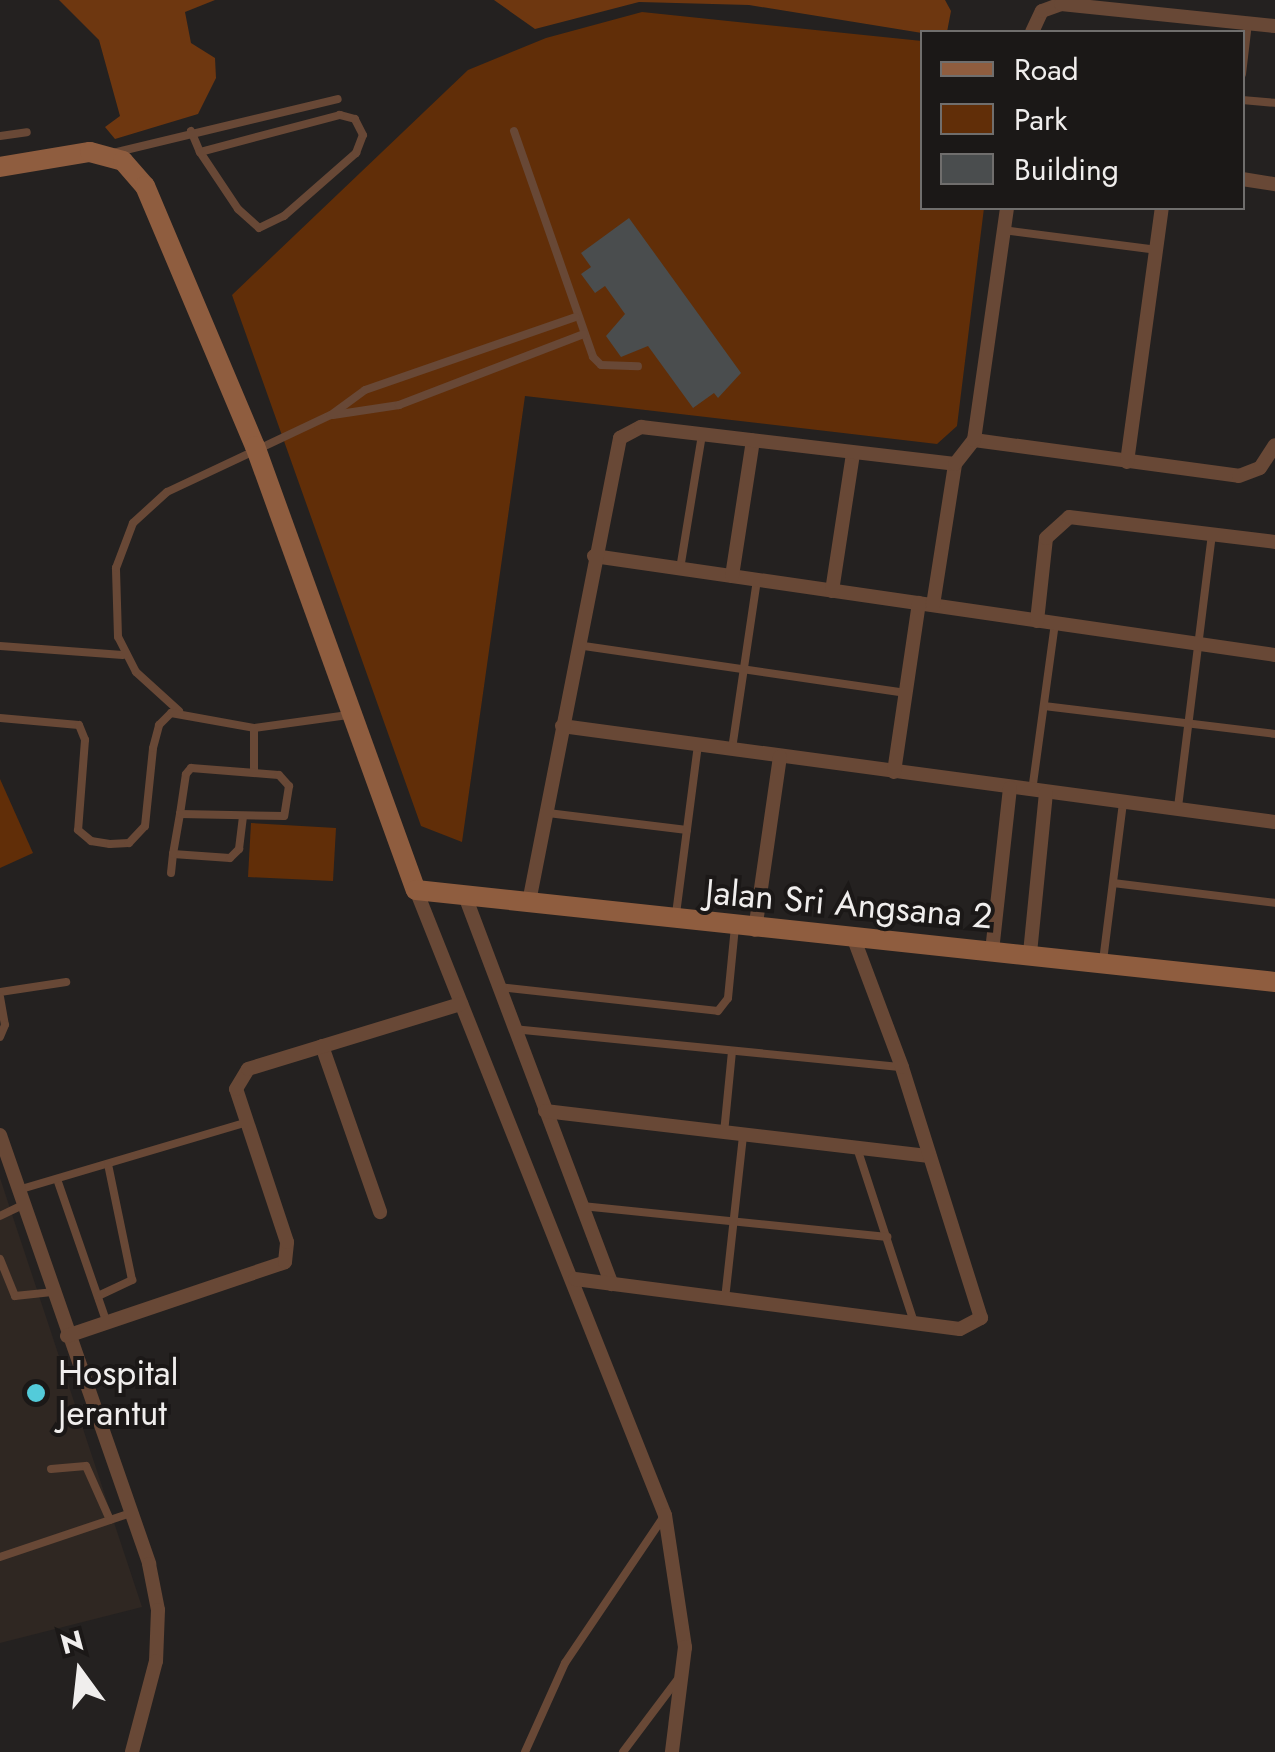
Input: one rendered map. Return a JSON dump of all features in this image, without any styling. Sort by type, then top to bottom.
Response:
[{"type":"street","points":[[1033,30],[1042,10],[1052,6],[1116,3],[1275,26]]},
{"type":"street","points":[[0,167],[109,155],[145,186],[255,446],[349,715],[416,890],[665,1515],[683,1620],[683,1672],[672,1752]]},
{"type":"street","points":[[1245,179],[1275,184]]},
{"type":"street","points":[[894,772],[905,693],[954,464],[974,440],[1006,210]]},
{"type":"street","points":[[1127,462],[1162,210]]},
{"type":"street","points":[[529,902],[594,556],[624,432],[642,427],[954,464]]},
{"type":"street","points":[[974,440],[1248,475],[1275,445]]},
{"type":"street","points":[[732,576],[753,442]]},
{"type":"street","points":[[832,591],[853,453]]},
{"type":"street","points":[[1038,620],[1046,538],[1060,521],[1275,542]]},
{"type":"street","points":[[594,556],[1275,655]]},
{"type":"street","points":[[562,726],[1275,822]]},
{"type":"street","points":[[745,928],[780,757]]},
{"type":"street","points":[[992,951],[1010,788]]},
{"type":"street","points":[[1030,953],[1039,792]]},
{"type":"street","name":"Jalan Sri Angsana 2","points":[[416,890],[855,942],[1030,953],[1275,982]]},
{"type":"street","points":[[465,896],[612,1284]]},
{"type":"street","points":[[574,1280],[915,1325],[969,1328],[981,1318],[982,1307],[902,1068],[855,942]]},
{"type":"street","points":[[67,1336],[285,1262],[287,1242],[244,1123],[239,1078],[248,1069],[462,1004]]},
{"type":"street","points":[[322,1046],[380,1212]]},
{"type":"street","points":[[546,1111],[858,1151],[929,1156]]},
{"type":"street","points":[[0,1135],[130,1513],[158,1610],[156,1661],[132,1752]]},
{"type":"lane","points":[[1245,49],[1248,24]]},
{"type":"lane","points":[[109,155],[190,131],[338,99]]},
{"type":"lane","points":[[1245,100],[1275,103]]},
{"type":"lane","points":[[190,131],[200,152],[238,209],[259,228],[284,216],[356,153],[362,135],[355,119],[340,115],[200,152]]},
{"type":"lane","points":[[514,131],[576,317],[600,365],[638,366]]},
{"type":"lane","points":[[0,136],[27,132]]},
{"type":"lane","points":[[1004,230],[1156,250]]},
{"type":"lane","points":[[349,715],[254,728],[179,711],[123,655],[116,568],[133,523],[167,492],[255,446],[331,415],[365,390],[576,317]]},
{"type":"lane","points":[[331,415],[372,413],[584,334]]},
{"type":"lane","points":[[365,390],[372,413]]},
{"type":"lane","points":[[680,569],[702,435]]},
{"type":"lane","points":[[1178,807],[1212,534]]},
{"type":"lane","points":[[732,750],[757,580]]},
{"type":"lane","points":[[1039,792],[1044,706],[1055,624]]},
{"type":"lane","points":[[577,645],[905,693]]},
{"type":"lane","points":[[0,646],[123,655]]},
{"type":"lane","points":[[1044,706],[1275,734]]},
{"type":"lane","points":[[0,718],[79,725],[85,740],[78,830],[91,841],[110,844],[128,843],[145,826],[159,725],[179,711]]},
{"type":"lane","points":[[254,728],[254,772]]},
{"type":"lane","points":[[676,920],[698,745]]},
{"type":"lane","points":[[171,873],[180,814],[191,768],[284,777],[288,811],[243,816],[180,814]]},
{"type":"lane","points":[[1103,962],[1123,802]]},
{"type":"lane","points":[[545,812],[687,830]]},
{"type":"lane","points":[[174,854],[230,858],[239,849],[243,816]]},
{"type":"lane","points":[[1113,883],[1275,903]]},
{"type":"lane","points":[[498,987],[718,1011],[728,998],[745,928]]},
{"type":"lane","points":[[0,1036],[6,1025],[0,994],[66,982]]},
{"type":"lane","points":[[514,1029],[902,1068]]},
{"type":"lane","points":[[724,1133],[732,1051]]},
{"type":"lane","points":[[0,1216],[21,1198],[57,1178],[244,1123]]},
{"type":"lane","points":[[725,1300],[743,1136]]},
{"type":"lane","points":[[858,1151],[915,1325]]},
{"type":"lane","points":[[98,1296],[132,1280],[108,1164]]},
{"type":"lane","points":[[57,1178],[107,1323]]},
{"type":"lane","points":[[582,1206],[888,1237]]},
{"type":"lane","points":[[0,1259],[15,1296],[52,1292]]},
{"type":"lane","points":[[52,1469],[74,1462],[86,1466],[110,1520]]},
{"type":"lane","points":[[0,1557],[130,1513]]},
{"type":"lane","points":[[525,1752],[565,1663],[665,1515]]},
{"type":"lane","points":[[623,1752],[683,1672]]},
{"type":"shaded area","points":[[59,0],[215,0],[185,12],[191,43],[215,58],[216,78],[198,114],[115,139],[105,127],[120,116],[99,40]]},
{"type":"shaded area","points":[[494,0],[945,0],[951,11],[947,30],[920,33],[749,5],[639,2],[535,29]]},
{"type":"shaded area","name":"Hospital Jerantut","points":[[0,1178],[142,1607],[0,1643]]},
{"type":"green space","points":[[642,12],[920,41],[920,210],[984,210],[957,426],[937,444],[525,396],[462,842],[421,826],[232,295],[468,70],[546,38]]},
{"type":"green space","points":[[0,779],[33,853],[0,868]]},
{"type":"green space","points":[[251,823],[336,828],[333,881],[248,877]]},
{"type":"building","points":[[629,218],[741,373],[718,398],[714,393],[693,408],[648,346],[621,357],[606,336],[625,314],[605,286],[595,293],[581,274],[591,267],[581,253]]},
{"type":"place","name":"Hospital Jerantut","points":[[36,1393]]}]
